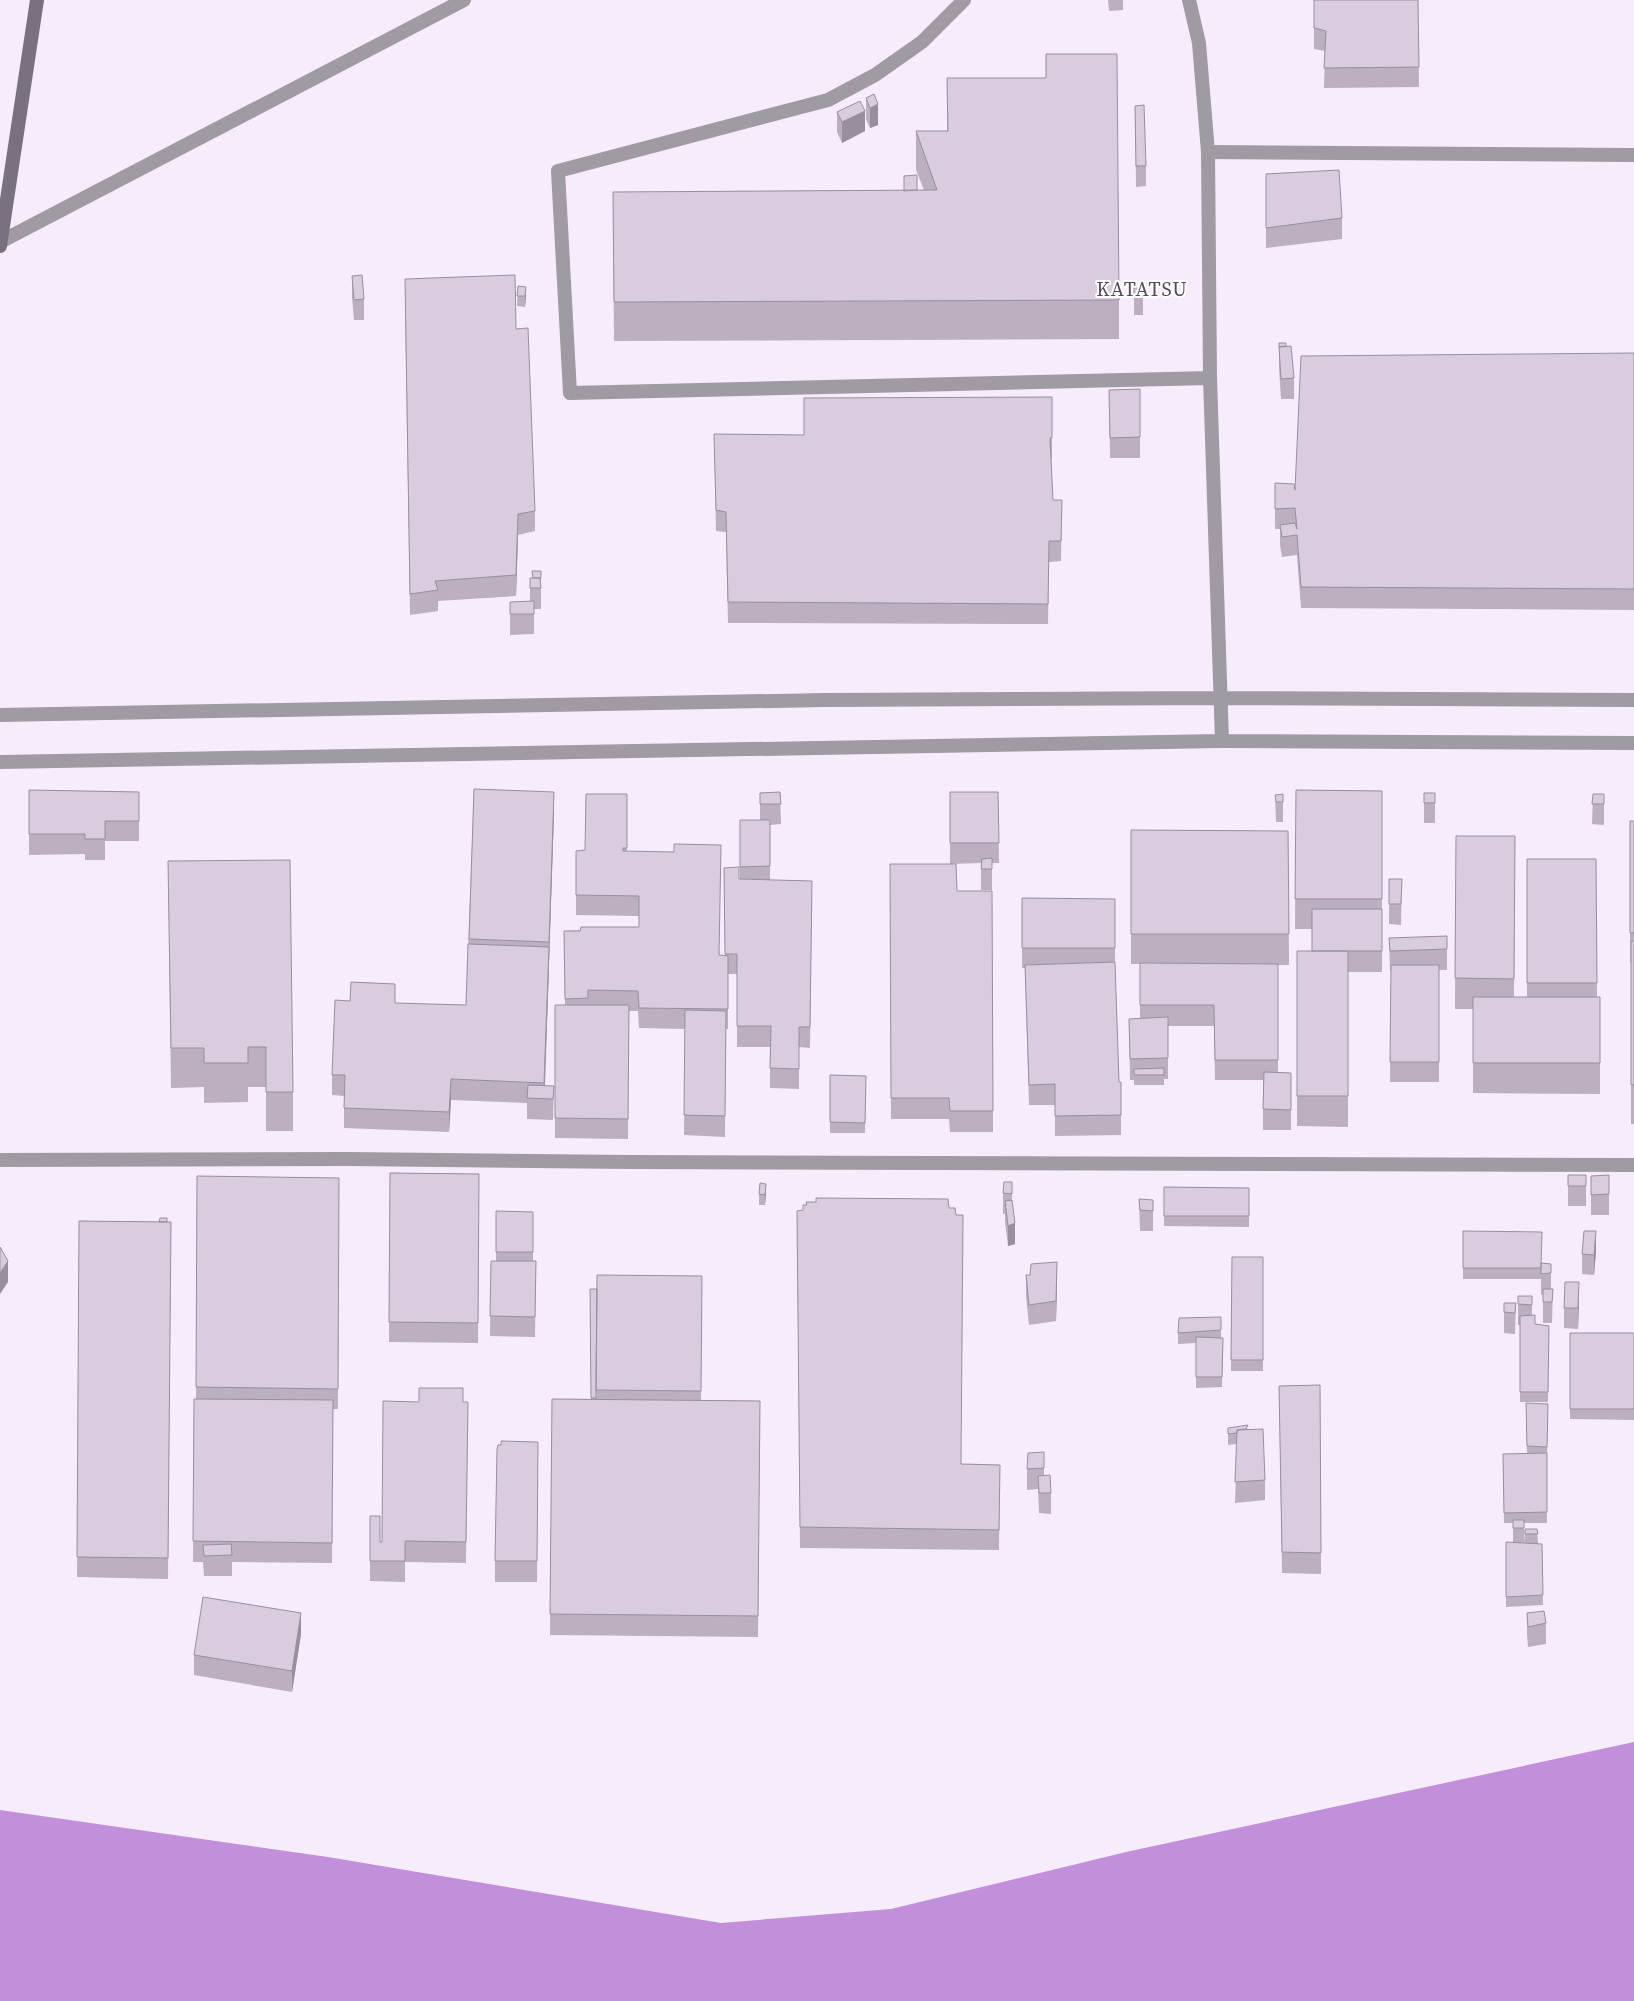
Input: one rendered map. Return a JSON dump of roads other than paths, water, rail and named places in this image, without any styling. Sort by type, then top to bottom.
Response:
[{"type":"main road","points":[[0,244],[37,0]]},
{"type":"street","points":[[0,244],[464,0]]},
{"type":"street","points":[[964,0],[922,42],[875,75],[828,100],[558,171],[570,393],[1210,378]]},
{"type":"street","points":[[1189,0],[1199,43],[1208,152],[1210,378],[1222,740]]},
{"type":"street","points":[[1208,152],[1634,155]]},
{"type":"street","points":[[0,715],[825,700],[1220,698],[1634,700]]},
{"type":"street","points":[[0,762],[1222,740],[1634,743]]},
{"type":"street","points":[[0,1160],[358,1159],[949,1164],[1634,1165]]},
{"type":"district","name":"KATATSU","points":[[1142,289]]}]
